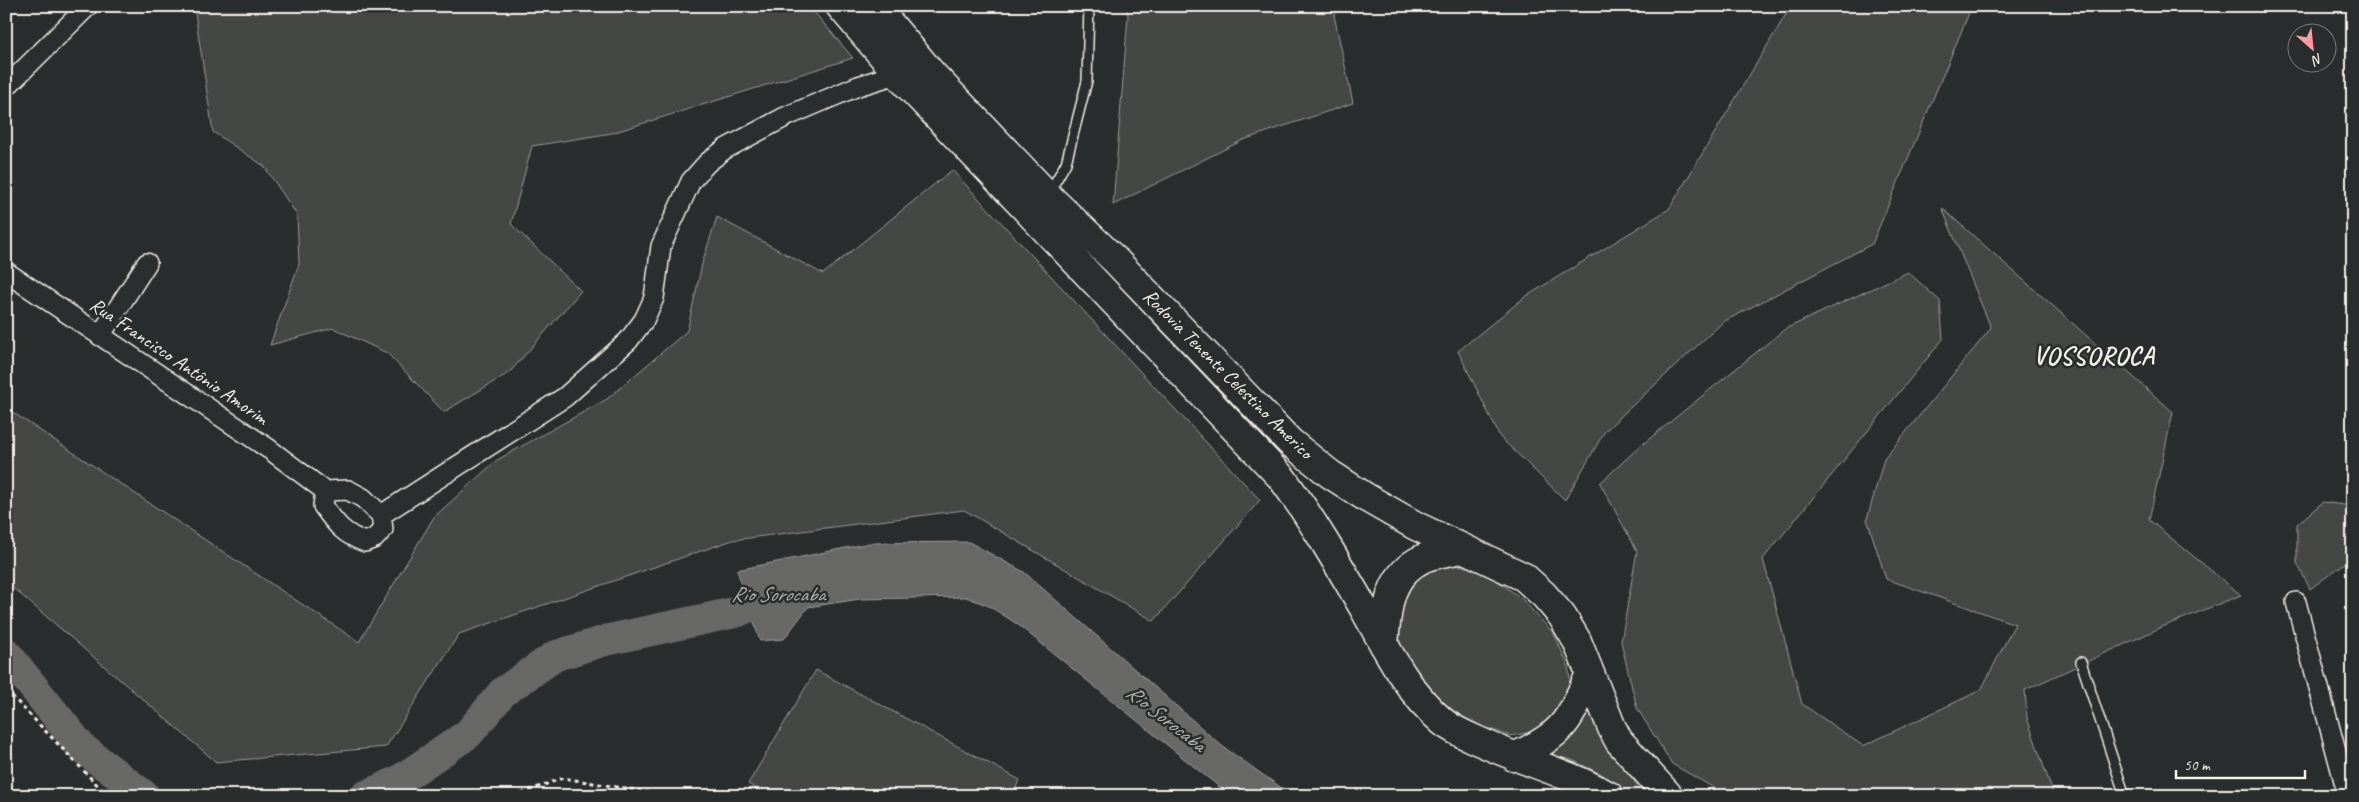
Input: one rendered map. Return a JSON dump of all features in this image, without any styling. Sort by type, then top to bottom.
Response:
[{"type":"highway","name":"Rodovia Tenente Celestino Americo","points":[[840,6],[897,74],[1282,478],[1312,519],[1384,645],[1418,697],[1444,723],[1514,757],[1581,780],[1609,796]]},
{"type":"highway","name":"Rodovia Tenente Celestino Americo","points":[[875,6],[932,74],[1048,196],[1115,260],[1290,442],[1330,474],[1367,498],[1462,549],[1524,577],[1544,595],[1562,616],[1577,641],[1619,741],[1669,796]]},
{"type":"highway","points":[[1384,645],[1387,604],[1396,581],[1408,567],[1425,557],[1462,549]]},
{"type":"highway","points":[[1514,757],[1539,745],[1562,729],[1572,714],[1590,674]]},
{"type":"street","points":[[6,86],[88,6]]},
{"type":"street","points":[[381,515],[565,397],[628,341],[644,320],[654,298],[661,246],[691,181],[707,162],[725,149],[784,117],[858,86],[897,74]]},
{"type":"street","points":[[100,336],[147,263]]},
{"type":"street","name":"Rua Francisco Antônio Amorim","points":[[6,272],[269,448],[325,491]]},
{"type":"street","points":[[348,490],[363,498],[381,515],[383,529],[376,538],[365,542],[349,536],[323,506],[325,491],[348,490]]},
{"type":"street","points":[[2296,602],[2348,796]]},
{"type":"lane","points":[[1048,196],[1066,164],[1087,81],[1089,6]]},
{"type":"lane","points":[[2081,662],[2125,796]]},
{"type":"path","points":[[6,690],[108,796]]},
{"type":"path","points":[[514,796],[563,778],[671,796]]},
{"type":"shaded area","points":[[194,6],[809,6],[853,58],[612,133],[532,146],[511,224],[581,291],[510,372],[444,412],[387,353],[333,328],[270,345],[299,264],[297,215],[264,166],[213,132]]},
{"type":"shaded area","points":[[1126,6],[1344,6],[1334,15],[1353,103],[1243,140],[1113,205],[1128,16]]},
{"type":"shaded area","points":[[1791,6],[1972,6],[1872,244],[1723,322],[1605,431],[1565,500],[1500,437],[1458,351],[1525,297],[1669,209]]},
{"type":"shaded area","points":[[952,170],[1260,500],[1154,621],[964,510],[733,540],[459,634],[386,747],[216,762],[6,582],[6,408],[359,642],[434,517],[497,460],[607,399],[687,331],[703,260],[717,217],[823,274]]},
{"type":"shaded area","points":[[1942,208],[2173,412],[2149,520],[2241,595],[2162,627],[2025,690],[2027,718],[2054,796],[1728,796],[1672,764],[1637,708],[1621,642],[1637,551],[1600,483],[1638,448],[1785,329],[1908,272],[1940,301],[1943,339],[1763,559],[1802,704],[1863,746],[1981,690],[2015,624],[1886,579],[1867,519],[1884,459],[1991,328]]},
{"type":"shaded area","points":[[2323,502],[2351,506],[2353,504],[2353,557],[2310,589],[2297,563],[2297,524]]},
{"type":"shaded area","points":[[1446,561],[1487,573],[1522,599],[1554,634],[1568,665],[1571,687],[1555,719],[1533,732],[1510,736],[1473,723],[1433,697],[1414,672],[1396,639],[1395,597],[1411,577]]},
{"type":"shaded area","points":[[816,670],[1020,780],[1011,796],[769,796],[748,784]]},
{"type":"shaded area","points":[[1588,711],[1636,784],[1650,796],[1630,796],[1603,775],[1572,760],[1540,752],[1574,731]]},
{"type":"water","name":"Rio Sorocaba","points":[[969,542],[1024,572],[1222,746],[1293,796],[1234,796],[1223,790],[1017,624],[989,606],[966,597],[860,599],[808,607],[784,639],[760,641],[737,570],[870,543]]},
{"type":"waterway","name":"Rio Sorocaba","points":[[365,796],[400,780],[468,734],[503,692],[555,656],[607,640],[737,612],[789,590]]},
{"type":"waterway","name":"Rio Sorocaba","points":[[6,653],[82,748],[145,796]]},
{"type":"district","name":"VOSSOROCA","points":[[2094,356]]}]
